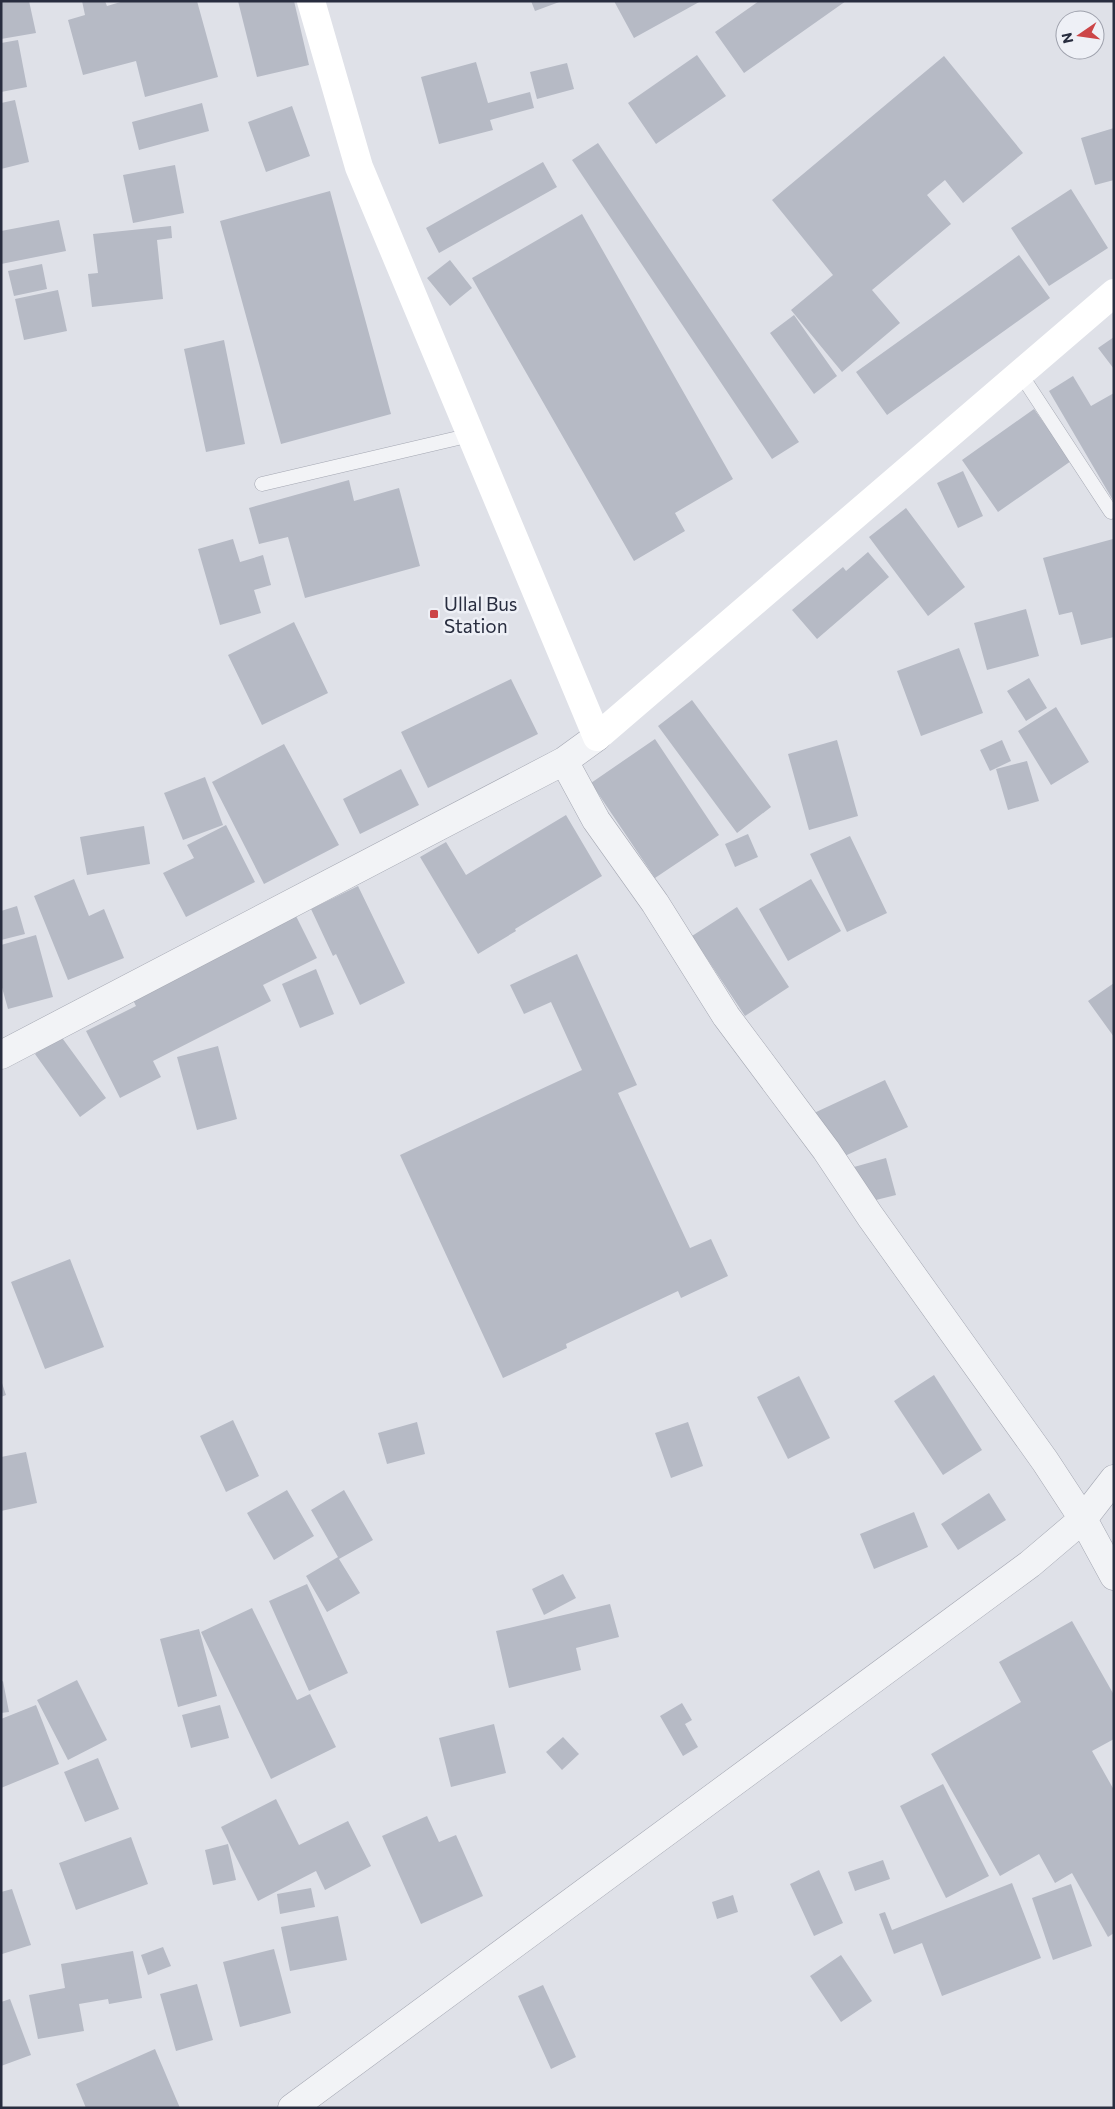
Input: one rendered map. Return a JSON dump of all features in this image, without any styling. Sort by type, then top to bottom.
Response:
[{"type":"street","points":[[311,1],[358,167],[597,737]]},
{"type":"street","points":[[1,1055],[564,761],[597,737],[1114,293]]},
{"type":"street","points":[[564,761],[596,820],[655,903],[726,1016],[826,1150],[870,1216],[1045,1461],[1083,1518],[1114,1576]]},
{"type":"street","points":[[292,2108],[1030,1564],[1083,1518],[1114,1479]]},
{"type":"lane","points":[[1020,374],[1111,512]]},
{"type":"lane","points":[[262,484],[471,435]]},
{"type":"building","points":[[1,1],[29,1],[36,33],[1,39]]},
{"type":"building","points":[[82,1],[105,1],[107,6],[124,1],[197,1],[218,77],[145,97],[136,61],[83,75],[68,20],[85,15]]},
{"type":"building","points":[[238,1],[294,1],[309,65],[257,77]]},
{"type":"building","points":[[531,1],[562,1],[535,11]]},
{"type":"building","points":[[614,1],[701,1],[634,38]]},
{"type":"building","points":[[759,1],[846,1],[744,73],[715,32]]},
{"type":"building","points":[[18,40],[27,87],[1,92],[1,43]]},
{"type":"building","points":[[697,55],[726,96],[656,144],[628,103]]},
{"type":"building","points":[[944,56],[1023,153],[963,203],[945,180],[927,195],[951,224],[872,290],[900,323],[842,372],[791,310],[833,275],[772,200]]},
{"type":"building","points":[[476,62],[488,103],[530,92],[534,108],[490,120],[493,130],[439,144],[421,77]]},
{"type":"building","points":[[567,63],[574,89],[537,99],[530,72]]},
{"type":"building","points":[[15,100],[29,162],[1,169],[1,103]]},
{"type":"building","points":[[202,103],[209,131],[139,150],[132,122]]},
{"type":"building","points":[[292,106],[310,156],[266,172],[248,122]]},
{"type":"building","points":[[1114,128],[1114,180],[1095,185],[1081,138]]},
{"type":"building","points":[[598,143],[799,442],[772,459],[572,160]]},
{"type":"building","points":[[543,162],[557,187],[439,253],[426,228]]},
{"type":"building","points":[[175,165],[184,213],[133,223],[123,175]]},
{"type":"building","points":[[1071,189],[1108,248],[1049,286],[1011,228]]},
{"type":"building","points":[[330,191],[391,414],[281,444],[220,221]]},
{"type":"building","points":[[582,214],[733,479],[675,513],[685,531],[634,561],[472,278]]},
{"type":"building","points":[[59,220],[66,251],[1,264],[1,231]]},
{"type":"building","points":[[171,226],[172,238],[157,240],[163,299],[92,307],[88,274],[98,273],[93,234]]},
{"type":"building","points":[[1019,255],[1050,298],[887,415],[856,372]]},
{"type":"building","points":[[450,260],[472,288],[450,306],[427,278]]},
{"type":"building","points":[[42,264],[47,289],[14,296],[8,271]]},
{"type":"building","points":[[58,290],[67,331],[24,340],[15,299]]},
{"type":"building","points":[[794,315],[837,376],[814,394],[770,333]]},
{"type":"building","points":[[1114,337],[1114,369],[1098,348]]},
{"type":"building","points":[[224,340],[245,444],[206,452],[184,349]]},
{"type":"building","points":[[1073,376],[1091,406],[1114,393],[1114,502],[1049,391]]},
{"type":"building","points":[[1034,409],[1071,461],[998,512],[962,460]]},
{"type":"building","points":[[963,471],[983,516],[958,528],[937,483]]},
{"type":"building","points":[[349,480],[354,501],[399,488],[420,566],[305,598],[288,537],[259,544],[249,508]]},
{"type":"building","points":[[906,508],[965,587],[928,616],[869,537]]},
{"type":"building","points":[[233,539],[240,562],[263,555],[271,585],[254,590],[261,613],[220,625],[198,549]]},
{"type":"building","points":[[1113,539],[1114,637],[1081,645],[1072,612],[1059,615],[1043,558]]},
{"type":"building","points":[[868,552],[889,577],[817,639],[792,610],[843,567],[846,571]]},
{"type":"building","points":[[1026,609],[1039,656],[987,670],[974,623]]},
{"type":"building","points":[[294,622],[328,693],[262,725],[228,655]]},
{"type":"building","points":[[959,648],[983,713],[921,736],[897,671]]},
{"type":"building","points":[[1029,678],[1047,708],[1026,721],[1007,691]]},
{"type":"building","points":[[511,679],[538,734],[428,788],[401,732]]},
{"type":"building","points":[[692,700],[771,807],[737,833],[658,726]]},
{"type":"building","points":[[1056,707],[1089,762],[1051,785],[1018,731]]},
{"type":"building","points":[[655,739],[719,835],[655,878],[591,783]]},
{"type":"building","points":[[837,740],[858,816],[809,830],[788,754]]},
{"type":"building","points":[[1002,740],[1011,761],[990,771],[980,750]]},
{"type":"building","points":[[284,744],[339,845],[264,884],[212,782]]},
{"type":"building","points":[[1027,761],[1039,801],[1008,810],[996,769]]},
{"type":"building","points":[[401,769],[419,805],[360,834],[343,799]]},
{"type":"building","points":[[205,777],[223,825],[183,840],[164,793]]},
{"type":"building","points":[[566,815],[602,876],[478,954],[420,857],[446,842],[466,875]]},
{"type":"building","points":[[226,825],[255,882],[186,917],[163,873],[194,858],[187,845]]},
{"type":"building","points":[[144,826],[150,864],[87,875],[80,837]]},
{"type":"building","points":[[748,834],[758,857],[735,867],[725,844]]},
{"type":"building","points":[[850,836],[887,913],[847,932],[810,854]]},
{"type":"building","points":[[74,879],[89,916],[104,909],[124,958],[68,980],[34,896]]},
{"type":"building","points":[[811,879],[841,931],[788,961],[759,909]]},
{"type":"building","points":[[358,886],[405,983],[360,1005],[336,954],[333,956],[311,909]]},
{"type":"building","points":[[17,906],[25,934],[1,940],[1,911]]},
{"type":"building","points":[[737,907],[789,987],[745,1016],[692,936]]},
{"type":"building","points":[[295,914],[317,958],[263,985],[271,1001],[153,1061],[161,1077],[120,1098],[86,1031],[136,1006],[131,996]]},
{"type":"building","points":[[36,935],[53,997],[8,1009],[1,984],[1,945]]},
{"type":"building","points":[[577,954],[637,1085],[618,1093],[690,1248],[711,1239],[728,1276],[681,1298],[678,1291],[566,1344],[567,1348],[503,1378],[400,1155],[582,1070],[551,1002],[524,1014],[510,985]]},
{"type":"building","points":[[316,969],[334,1014],[300,1028],[282,984]]},
{"type":"building","points":[[1114,983],[1114,1037],[1088,1001]]},
{"type":"building","points":[[60,1035],[106,1098],[80,1117],[35,1054]]},
{"type":"building","points":[[218,1046],[237,1119],[197,1130],[177,1057]]},
{"type":"building","points":[[885,1080],[908,1127],[836,1160],[814,1113]]},
{"type":"building","points":[[886,1158],[896,1195],[864,1203],[854,1167]]},
{"type":"building","points":[[70,1259],[104,1347],[45,1369],[11,1282]]},
{"type":"building","points":[[934,1375],[982,1450],[943,1475],[894,1401]]},
{"type":"building","points":[[799,1376],[830,1438],[788,1459],[757,1397]]},
{"type":"building","points":[[1,1380],[6,1395],[1,1397]]},
{"type":"building","points":[[233,1420],[259,1476],[226,1492],[200,1436]]},
{"type":"building","points":[[417,1422],[425,1454],[387,1464],[378,1433]]},
{"type":"building","points":[[688,1422],[703,1466],[671,1478],[655,1433]]},
{"type":"building","points":[[26,1452],[37,1503],[1,1511],[1,1457]]},
{"type":"building","points":[[287,1490],[314,1536],[274,1560],[247,1513]]},
{"type":"building","points":[[344,1490],[373,1540],[339,1559],[360,1593],[327,1612],[306,1576],[338,1557],[311,1510]]},
{"type":"building","points":[[989,1493],[1006,1520],[958,1550],[941,1524]]},
{"type":"building","points":[[914,1512],[928,1547],[874,1569],[860,1534]]},
{"type":"building","points":[[563,1574],[576,1598],[544,1615],[532,1589]]},
{"type":"building","points":[[307,1584],[348,1673],[309,1691],[269,1601]]},
{"type":"building","points":[[610,1604],[619,1637],[576,1648],[581,1670],[509,1688],[496,1631]]},
{"type":"building","points":[[252,1608],[297,1700],[310,1694],[336,1747],[271,1779],[201,1632]]},
{"type":"building","points":[[1072,1621],[1114,1695],[1114,1739],[1092,1751],[1114,1790],[1114,1933],[1108,1937],[1072,1873],[1055,1883],[1039,1854],[1000,1876],[931,1754],[1021,1702],[999,1662]]},
{"type":"building","points":[[199,1629],[217,1696],[178,1707],[160,1639]]},
{"type":"building","points":[[77,1680],[107,1740],[68,1760],[37,1700]]},
{"type":"building","points":[[3,1681],[9,1712],[1,1713],[1,1682]]},
{"type":"building","points":[[682,1703],[692,1720],[685,1724],[698,1747],[683,1756],[660,1716]]},
{"type":"building","points":[[36,1705],[59,1764],[1,1788],[1,1719]]},
{"type":"building","points":[[220,1705],[229,1738],[191,1748],[182,1715]]},
{"type":"building","points":[[494,1724],[506,1773],[451,1787],[439,1738]]},
{"type":"building","points":[[563,1737],[579,1754],[562,1770],[546,1752]]},
{"type":"building","points":[[98,1758],[119,1809],[85,1822],[64,1772]]},
{"type":"building","points":[[943,1784],[989,1876],[946,1898],[900,1806]]},
{"type":"building","points":[[276,1799],[299,1845],[348,1821],[371,1866],[325,1890],[316,1871],[258,1901],[221,1827]]},
{"type":"building","points":[[427,1816],[439,1842],[456,1835],[483,1896],[421,1924],[382,1836]]},
{"type":"building","points":[[131,1837],[148,1884],[76,1910],[59,1863]]},
{"type":"building","points":[[228,1844],[236,1880],[213,1885],[205,1850]]},
{"type":"building","points":[[883,1860],[890,1879],[855,1891],[848,1872]]},
{"type":"building","points":[[819,1870],[843,1923],[814,1936],[790,1884]]},
{"type":"building","points":[[1012,1883],[1041,1958],[942,1996],[922,1943],[894,1954],[879,1914],[885,1912],[892,1930]]},
{"type":"building","points":[[1071,1884],[1092,1946],[1053,1960],[1032,1898]]},
{"type":"building","points":[[311,1888],[315,1907],[280,1914],[277,1894]]},
{"type":"building","points":[[12,1889],[31,1945],[2,1954],[1,1892]]},
{"type":"building","points":[[733,1895],[738,1912],[717,1919],[712,1902]]},
{"type":"building","points":[[338,1916],[347,1960],[290,1971],[281,1927]]},
{"type":"building","points":[[163,1947],[171,1966],[148,1975],[141,1955]]},
{"type":"building","points":[[274,1949],[291,2013],[240,2027],[223,1962]]},
{"type":"building","points":[[133,1951],[142,1998],[109,2004],[108,1999],[79,2004],[84,2031],[38,2039],[29,1995],[65,1988],[61,1964]]},
{"type":"building","points":[[841,1955],[872,2001],[841,2022],[810,1976]]},
{"type":"building","points":[[197,1984],[213,2040],[176,2051],[160,1994]]},
{"type":"building","points":[[543,1985],[576,2057],[551,2069],[518,1996]]},
{"type":"building","points":[[10,1999],[31,2055],[1,2066],[1,2002]]},
{"type":"building","points":[[155,2049],[180,2108],[86,2108],[76,2084]]},
{"type":"place","name":"Ullal Bus Station","points":[[434,614]]}]
